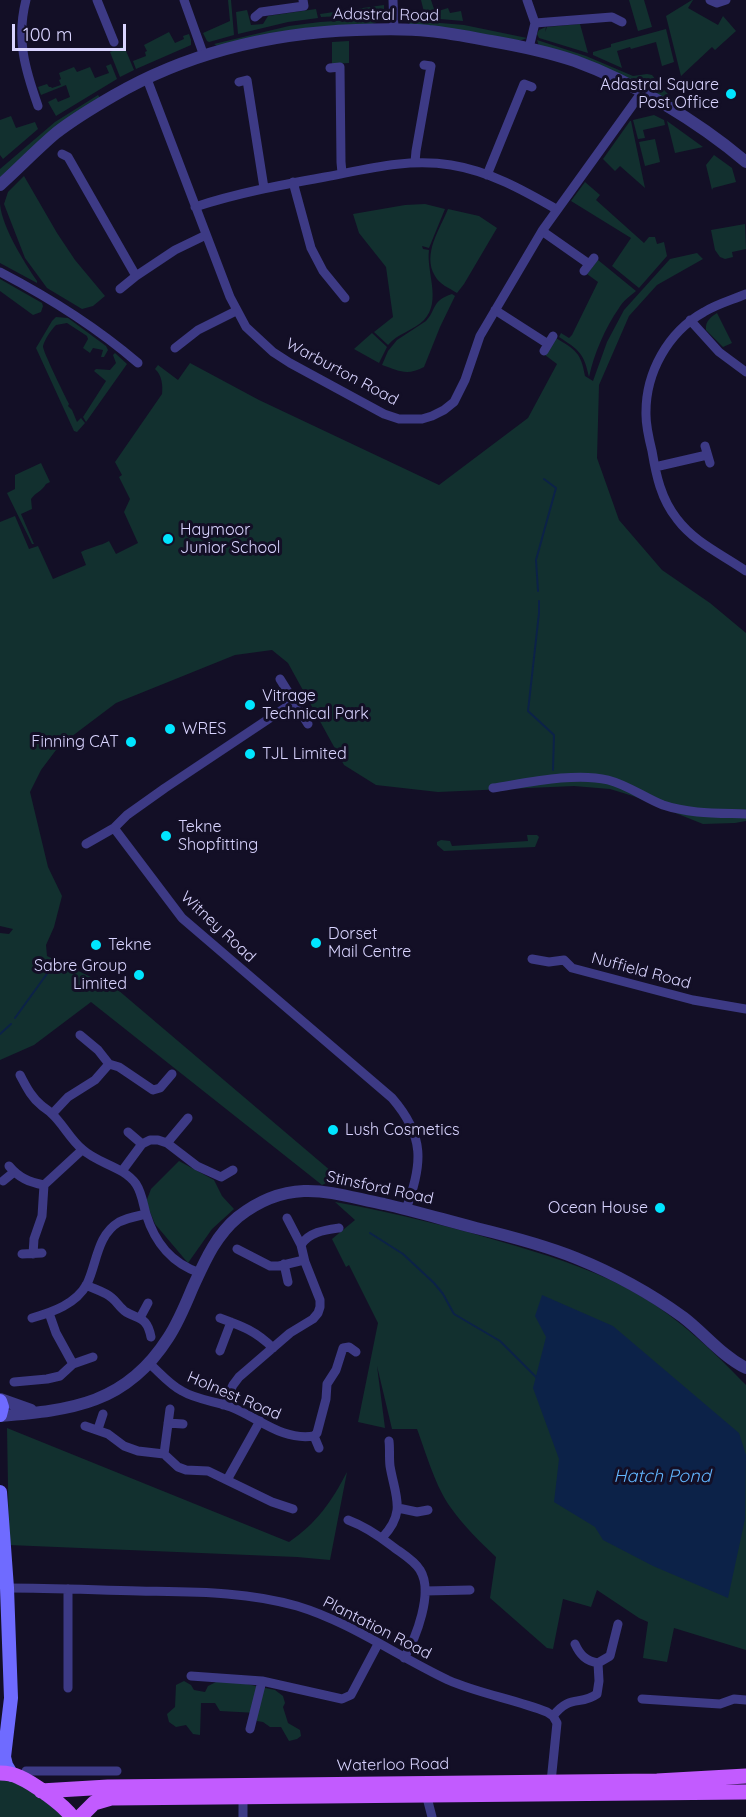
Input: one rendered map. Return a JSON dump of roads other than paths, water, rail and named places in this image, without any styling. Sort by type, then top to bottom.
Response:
[{"type":"main road","points":[[0,1400],[2,1407],[0,1415]]},
{"type":"main road","points":[[0,1492],[7,1588],[11,1698],[3,1745],[4,1757],[6,1765],[13,1773],[60,1803],[72,1817]]},
{"type":"main road","name":"Waterloo Road","points":[[80,1817],[94,1803],[106,1798],[243,1797],[551,1782],[692,1780],[746,1776]]},
{"type":"main road","name":"Waterloo Road","points":[[38,1790],[108,1787],[746,1792]]},
{"type":"street","points":[[26,0],[22,19],[22,55],[27,77],[38,106]]},
{"type":"street","points":[[97,0],[114,42]]},
{"type":"street","points":[[184,0],[204,56]]},
{"type":"street","points":[[393,0],[394,29]]},
{"type":"street","points":[[527,0],[535,23],[529,48]]},
{"type":"street","points":[[710,0],[717,3],[726,0]]},
{"type":"street","points":[[255,17],[261,12],[306,3]]},
{"type":"street","points":[[535,23],[612,17],[622,22]]},
{"type":"street","name":"Adastral Road","points":[[0,185],[58,131],[115,95],[147,79],[204,56],[287,35],[394,29],[447,33],[529,48],[575,61],[642,92],[685,118],[746,162]]},
{"type":"street","points":[[415,162],[432,66]]},
{"type":"street","points":[[330,68],[345,67],[342,173]]},
{"type":"street","name":"Warburton Road","points":[[147,79],[236,311],[246,327],[257,339],[290,363],[384,414],[410,420],[432,416],[454,402],[465,380],[480,336],[542,231],[642,92]]},
{"type":"street","points":[[247,80],[264,188]]},
{"type":"street","points":[[486,175],[524,84]]},
{"type":"street","points":[[62,154],[68,157],[136,276]]},
{"type":"street","points":[[195,207],[293,182],[415,162],[454,166],[486,175],[521,189],[556,209]]},
{"type":"street","points":[[293,182],[310,248],[328,278],[345,298]]},
{"type":"street","points":[[542,231],[589,264]]},
{"type":"street","points":[[120,289],[175,249],[206,235]]},
{"type":"street","points":[[0,272],[81,318],[138,363]]},
{"type":"street","points":[[746,294],[715,306],[690,320],[670,341],[650,381],[646,416],[663,496],[677,520],[698,540],[746,571]]},
{"type":"street","points":[[495,310],[548,344]]},
{"type":"street","points":[[175,348],[181,337],[236,311]]},
{"type":"street","points":[[690,320],[719,351],[746,372]]},
{"type":"street","points":[[655,467],[707,455]]},
{"type":"street","points":[[280,679],[308,724]]},
{"type":"street","points":[[86,844],[114,828],[127,815],[165,788],[294,702]]},
{"type":"street","points":[[493,788],[571,778],[598,779],[609,781],[674,808],[706,814],[746,814]]},
{"type":"street","name":"Witney Road","points":[[114,828],[182,918],[392,1098],[402,1110],[411,1122],[418,1153],[416,1178],[406,1209]]},
{"type":"street","name":"Nuffield Road","points":[[532,959],[549,962],[564,960],[572,968],[693,1000],[746,1009]]},
{"type":"street","points":[[80,1035],[110,1064],[153,1090],[160,1088],[172,1074]]},
{"type":"street","points":[[52,1114],[68,1097],[95,1080],[110,1064]]},
{"type":"street","points":[[20,1075],[32,1097],[52,1114],[82,1150],[122,1171],[134,1181],[141,1192],[146,1214],[159,1244],[166,1254],[187,1269],[200,1273]]},
{"type":"street","points":[[167,1143],[188,1118]]},
{"type":"street","points":[[128,1132],[142,1144]]},
{"type":"street","points":[[122,1171],[142,1144],[150,1140],[158,1140],[167,1143],[197,1166],[221,1177]]},
{"type":"street","points":[[22,1254],[38,1253],[34,1239],[42,1216],[44,1185],[82,1150]]},
{"type":"street","points":[[3,1181],[11,1169],[23,1179],[44,1185]]},
{"type":"street","points":[[221,1177],[233,1170]]},
{"type":"street","points":[[221,1177],[224,1189]]},
{"type":"street","name":"Stinsford Road","points":[[0,1415],[60,1410],[95,1401],[128,1383],[150,1364],[170,1336],[210,1251],[222,1233],[236,1219],[268,1198],[292,1192],[314,1191],[346,1195],[507,1236],[574,1257],[645,1292],[683,1317],[733,1361],[746,1366]]},
{"type":"street","points":[[32,1317],[64,1307],[73,1300],[86,1285],[103,1240],[111,1228],[120,1221],[146,1214]]},
{"type":"street","points":[[223,1405],[232,1385],[239,1377],[290,1333],[313,1319],[318,1313],[320,1300],[304,1260],[302,1245],[287,1218]]},
{"type":"street","points":[[302,1245],[312,1234],[339,1228]]},
{"type":"street","points":[[237,1249],[270,1266],[304,1260]]},
{"type":"street","points":[[284,1264],[288,1282]]},
{"type":"street","points":[[86,1285],[112,1297],[119,1307],[140,1318],[149,1328],[151,1337]]},
{"type":"street","points":[[140,1318],[148,1303]]},
{"type":"street","points":[[49,1313],[56,1333],[73,1364]]},
{"type":"street","points":[[220,1318],[257,1334],[273,1348]]},
{"type":"street","points":[[220,1351],[231,1322]]},
{"type":"street","points":[[319,1448],[314,1436],[327,1399],[327,1384],[336,1370],[343,1348],[349,1347],[356,1352]]},
{"type":"street","points":[[14,1382],[60,1376],[73,1364],[93,1357]]},
{"type":"street","name":"Holnest Road","points":[[150,1364],[178,1390],[189,1396],[223,1405],[288,1435],[314,1436]]},
{"type":"street","name":"Stinsford Road","points":[[0,1400],[38,1411]]},
{"type":"street","points":[[164,1454],[170,1408]]},
{"type":"street","points":[[98,1429],[103,1414]]},
{"type":"street","points":[[227,1480],[260,1421]]},
{"type":"street","points":[[168,1424],[183,1424]]},
{"type":"street","points":[[85,1426],[98,1429],[124,1446],[138,1451],[164,1454],[178,1467],[186,1470],[208,1471],[272,1502],[293,1509]]},
{"type":"street","points":[[382,1538],[393,1524],[398,1508],[390,1465],[389,1441]]},
{"type":"street","points":[[398,1508],[417,1512],[428,1510]]},
{"type":"street","points":[[348,1520],[382,1538],[420,1569],[425,1591],[420,1625],[404,1658]]},
{"type":"street","name":"Plantation Road","points":[[7,1588],[221,1593],[244,1595],[296,1606],[341,1624],[467,1688],[537,1708],[553,1716]]},
{"type":"street","points":[[68,1589],[68,1688]]},
{"type":"street","points":[[425,1591],[470,1590]]},
{"type":"street","points":[[598,1663],[610,1656],[618,1624]]},
{"type":"street","points":[[191,1676],[262,1681],[337,1699],[347,1698],[354,1690],[378,1644]]},
{"type":"street","points":[[575,1644],[579,1653],[585,1658],[598,1663]]},
{"type":"street","points":[[551,1782],[557,1723],[553,1716],[566,1703],[597,1694],[598,1663]]},
{"type":"street","points":[[250,1729],[262,1681]]},
{"type":"street","points":[[642,1699],[720,1704],[734,1699],[746,1700]]},
{"type":"street","points":[[38,1790],[43,1770]]},
{"type":"street","points":[[13,1773],[43,1770],[117,1771]]},
{"type":"street","points":[[425,1789],[432,1817]]},
{"type":"street","points":[[243,1797],[243,1817]]},
{"type":"water","name":"Hatch Pond","points":[[542,1295],[613,1326],[739,1433],[746,1455],[745,1519],[728,1598],[653,1566],[603,1540],[595,1527],[554,1502],[559,1459],[533,1388],[546,1337],[535,1316]]},
{"type":"waterway","points":[[538,591],[536,560],[556,488],[544,479]]},
{"type":"waterway","points":[[539,601],[528,711],[554,735],[553,770]]},
{"type":"waterway","points":[[15,1018],[49,971]]},
{"type":"waterway","points":[[0,1034],[11,1024]]},
{"type":"waterway","points":[[370,1233],[403,1254],[434,1283],[454,1314],[500,1341],[536,1377]]},
{"type":"place","name":"Adastral Square Post Office","points":[[731,94]]},
{"type":"place","name":"Haymoor Junior School","points":[[168,539]]},
{"type":"place","name":"Vitrage Technical Park","points":[[250,705]]},
{"type":"place","name":"WRES","points":[[170,729]]},
{"type":"place","name":"Finning CAT","points":[[131,742]]},
{"type":"place","name":"TJL Limited","points":[[250,754]]},
{"type":"place","name":"Tekne Shopfitting","points":[[166,836]]},
{"type":"place","name":"Dorset Mail Centre","points":[[316,943]]},
{"type":"place","name":"Tekne","points":[[96,945]]},
{"type":"place","name":"Sabre Group Limited","points":[[139,975]]},
{"type":"place","name":"Lush Cosmetics","points":[[333,1130]]},
{"type":"place","name":"Ocean House","points":[[660,1208]]}]
